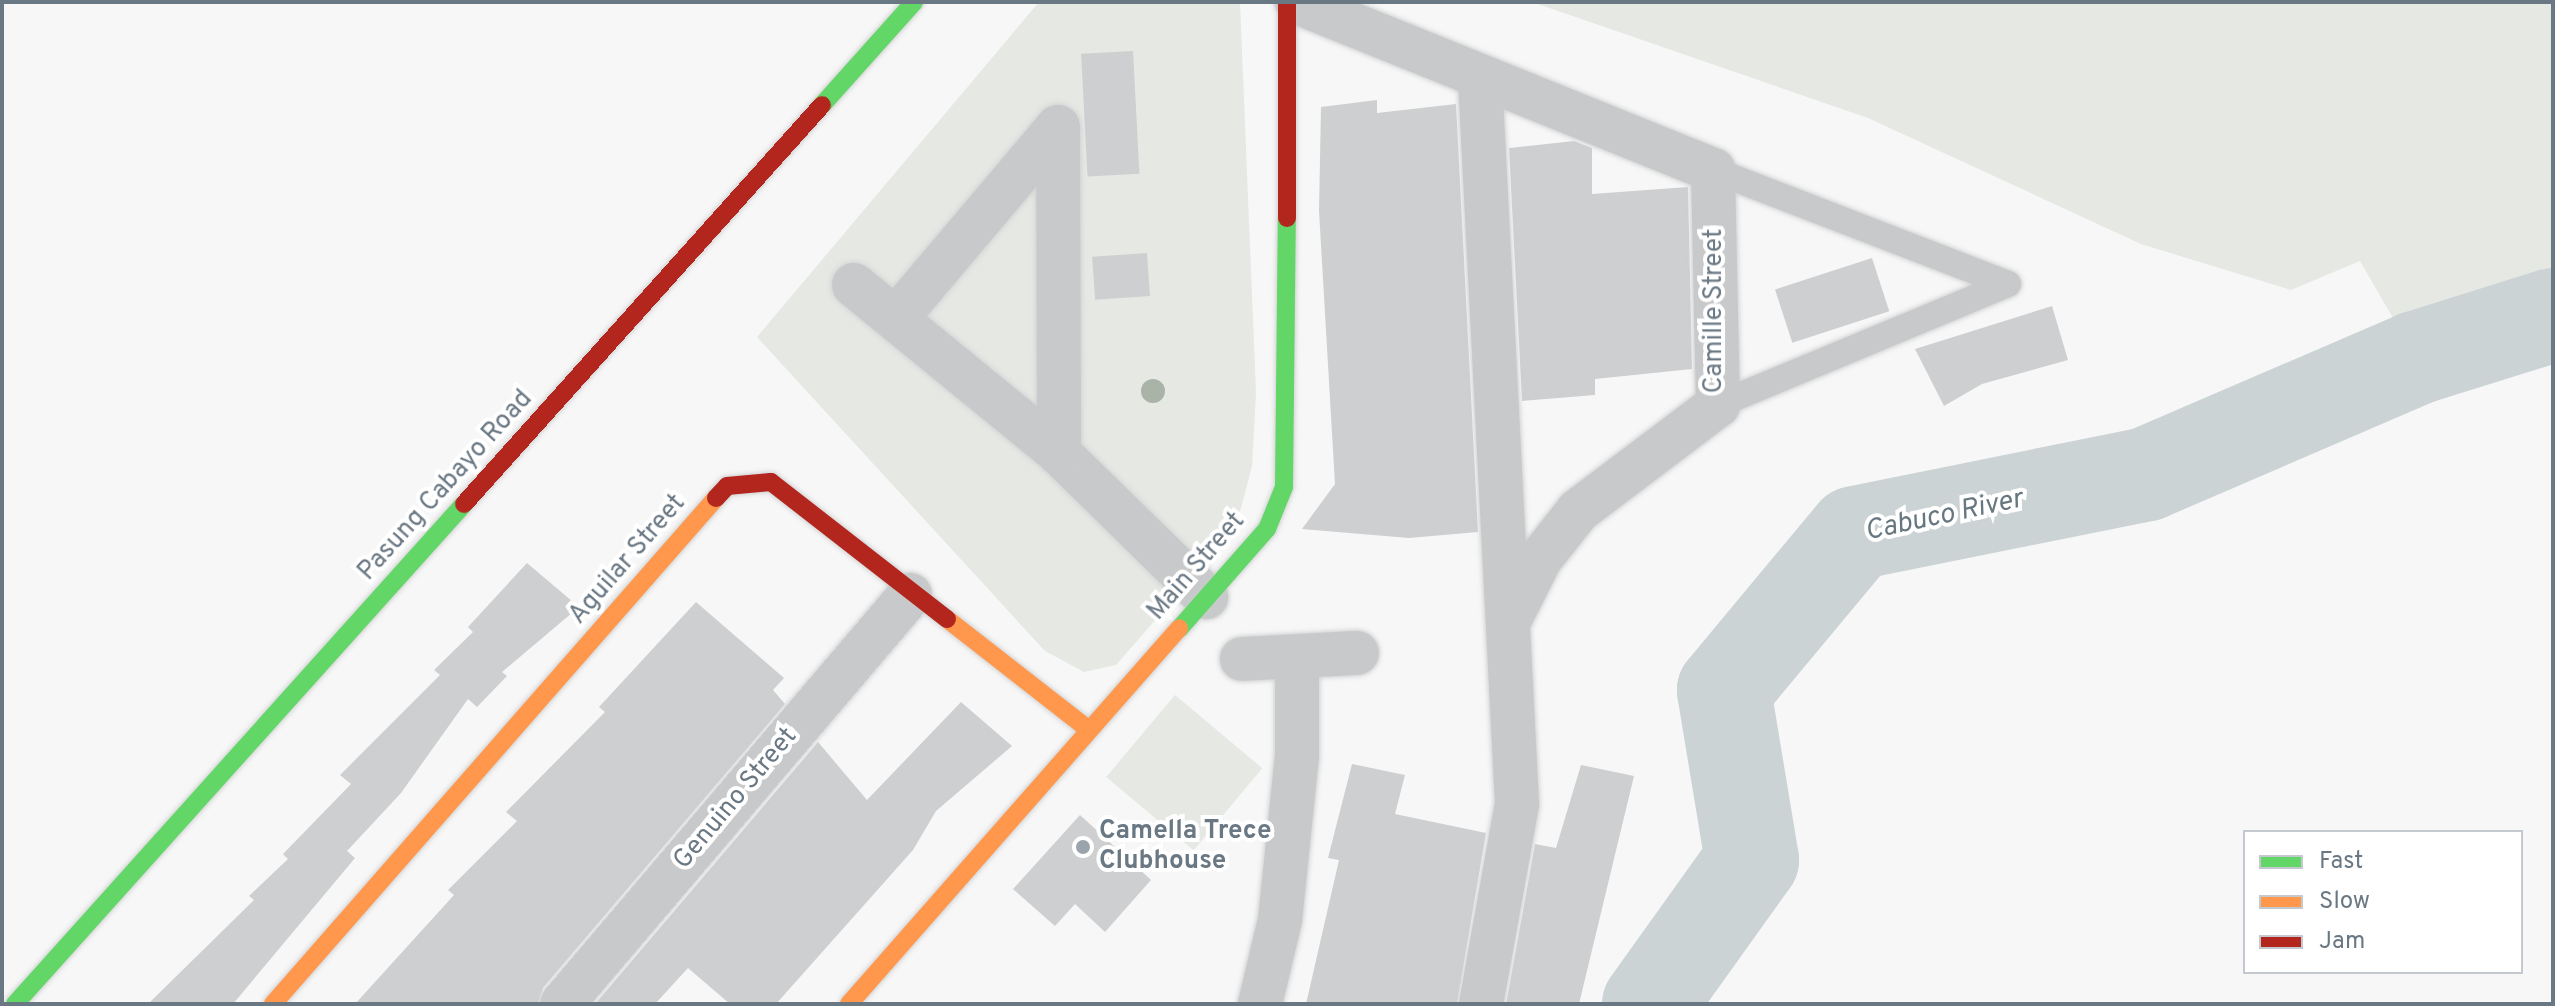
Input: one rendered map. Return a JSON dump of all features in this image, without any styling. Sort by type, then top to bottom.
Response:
[{"type":"street","name":"Pasung Cabayo Road","points":[[15,1004],[914,2]]},
{"type":"street","name":"Main Street","points":[[849,1004],[1267,529],[1284,487],[1287,2]]},
{"type":"street","points":[[1297,2],[1713,170]]},
{"type":"street","name":"Camille Street","points":[[1480,78],[1512,615],[1517,804],[1481,1004]]},
{"type":"street","points":[[899,315],[1058,127],[1059,453]]},
{"type":"street","name":"Camille Street","points":[[1512,615],[1540,559],[1578,511],[1718,405],[1713,170]]},
{"type":"street","points":[[854,285],[899,315],[1059,453],[1206,597]]},
{"type":"street","name":"Aguilar Street","points":[[273,1004],[727,486],[771,482],[910,595],[1088,729]]},
{"type":"street","name":"Genuino Street","points":[[562,1004],[910,595]]},
{"type":"street","points":[[1242,659],[1357,653]]},
{"type":"street","points":[[1260,1004],[1280,920],[1297,755],[1297,657]]},
{"type":"lane","points":[[1713,170],[2008,284],[1718,405]]},
{"type":"shaded area","points":[[1039,2],[1240,2],[1256,393],[1252,466],[1236,527],[1116,665],[1084,672],[1045,651],[757,337]]},
{"type":"shaded area","points":[[1532,2],[2553,2],[2553,315],[2416,358],[2360,261],[2291,290],[2141,244],[1868,118]]},
{"type":"shaded area","points":[[1175,695],[1262,768],[1194,850],[1106,777]]},
{"type":"building","points":[[1133,51],[1139,174],[1088,177],[1081,54]]},
{"type":"building","points":[[1377,100],[1377,113],[1456,104],[1478,532],[1409,538],[1302,529],[1335,484],[1319,211],[1321,107]]},
{"type":"building","points":[[1574,141],[1592,148],[1592,194],[1688,187],[1692,369],[1595,379],[1595,395],[1522,401],[1509,148]]},
{"type":"building","points":[[1147,253],[1150,296],[1095,300],[1092,257]]},
{"type":"building","points":[[1872,258],[1889,311],[1792,343],[1775,290]]},
{"type":"building","points":[[2052,306],[2068,360],[1982,384],[1944,406],[1915,349]]},
{"type":"building","points":[[527,563],[579,607],[502,672],[507,676],[477,707],[468,699],[401,793],[347,851],[355,858],[233,1004],[148,1004],[254,900],[249,896],[288,859],[283,854],[351,784],[340,775],[440,675],[434,670],[473,632],[468,627]]},
{"type":"building","points":[[696,602],[784,678],[773,690],[785,704],[543,988],[538,1004],[355,1004],[454,895],[448,890],[517,821],[506,812],[605,712],[599,707]]},
{"type":"building","points":[[961,702],[1012,746],[936,811],[913,850],[776,1004],[730,1004],[688,968],[655,1004],[595,1004],[818,742],[867,800]]},
{"type":"building","points":[[1352,764],[1405,775],[1395,814],[1486,833],[1457,1004],[1306,1004],[1339,860],[1328,858]]},
{"type":"building","points":[[1581,765],[1634,776],[1579,1004],[1506,1004],[1535,844],[1556,848]]},
{"type":"building","name":"Camella Trece Clubhouse","points":[[1080,815],[1151,880],[1105,932],[1075,904],[1055,926],[1013,889]]},
{"type":"waterway","name":"Cabuco River","points":[[1649,1004],[1752,860],[1724,690],[1855,533],[2147,474],[2416,358],[2553,315]]},
{"type":"traffic: fast","points":[[822,105],[914,2]]},
{"type":"traffic: fast","points":[[1179,629],[1267,529],[1284,487],[1287,218]]},
{"type":"traffic: fast","points":[[15,1004],[464,504]]},
{"type":"traffic: slow","points":[[273,1004],[716,498]]},
{"type":"traffic: slow","points":[[947,619],[1088,729]]},
{"type":"traffic: slow","points":[[849,1004],[1179,629]]},
{"type":"traffic: jam","points":[[1287,2],[1287,218]]},
{"type":"traffic: jam","points":[[464,504],[822,105]]},
{"type":"traffic: jam","points":[[716,498],[727,486],[771,482],[947,619]]},
{"type":"place","name":"Camella Trece Clubhouse","points":[[1083,847]]}]
